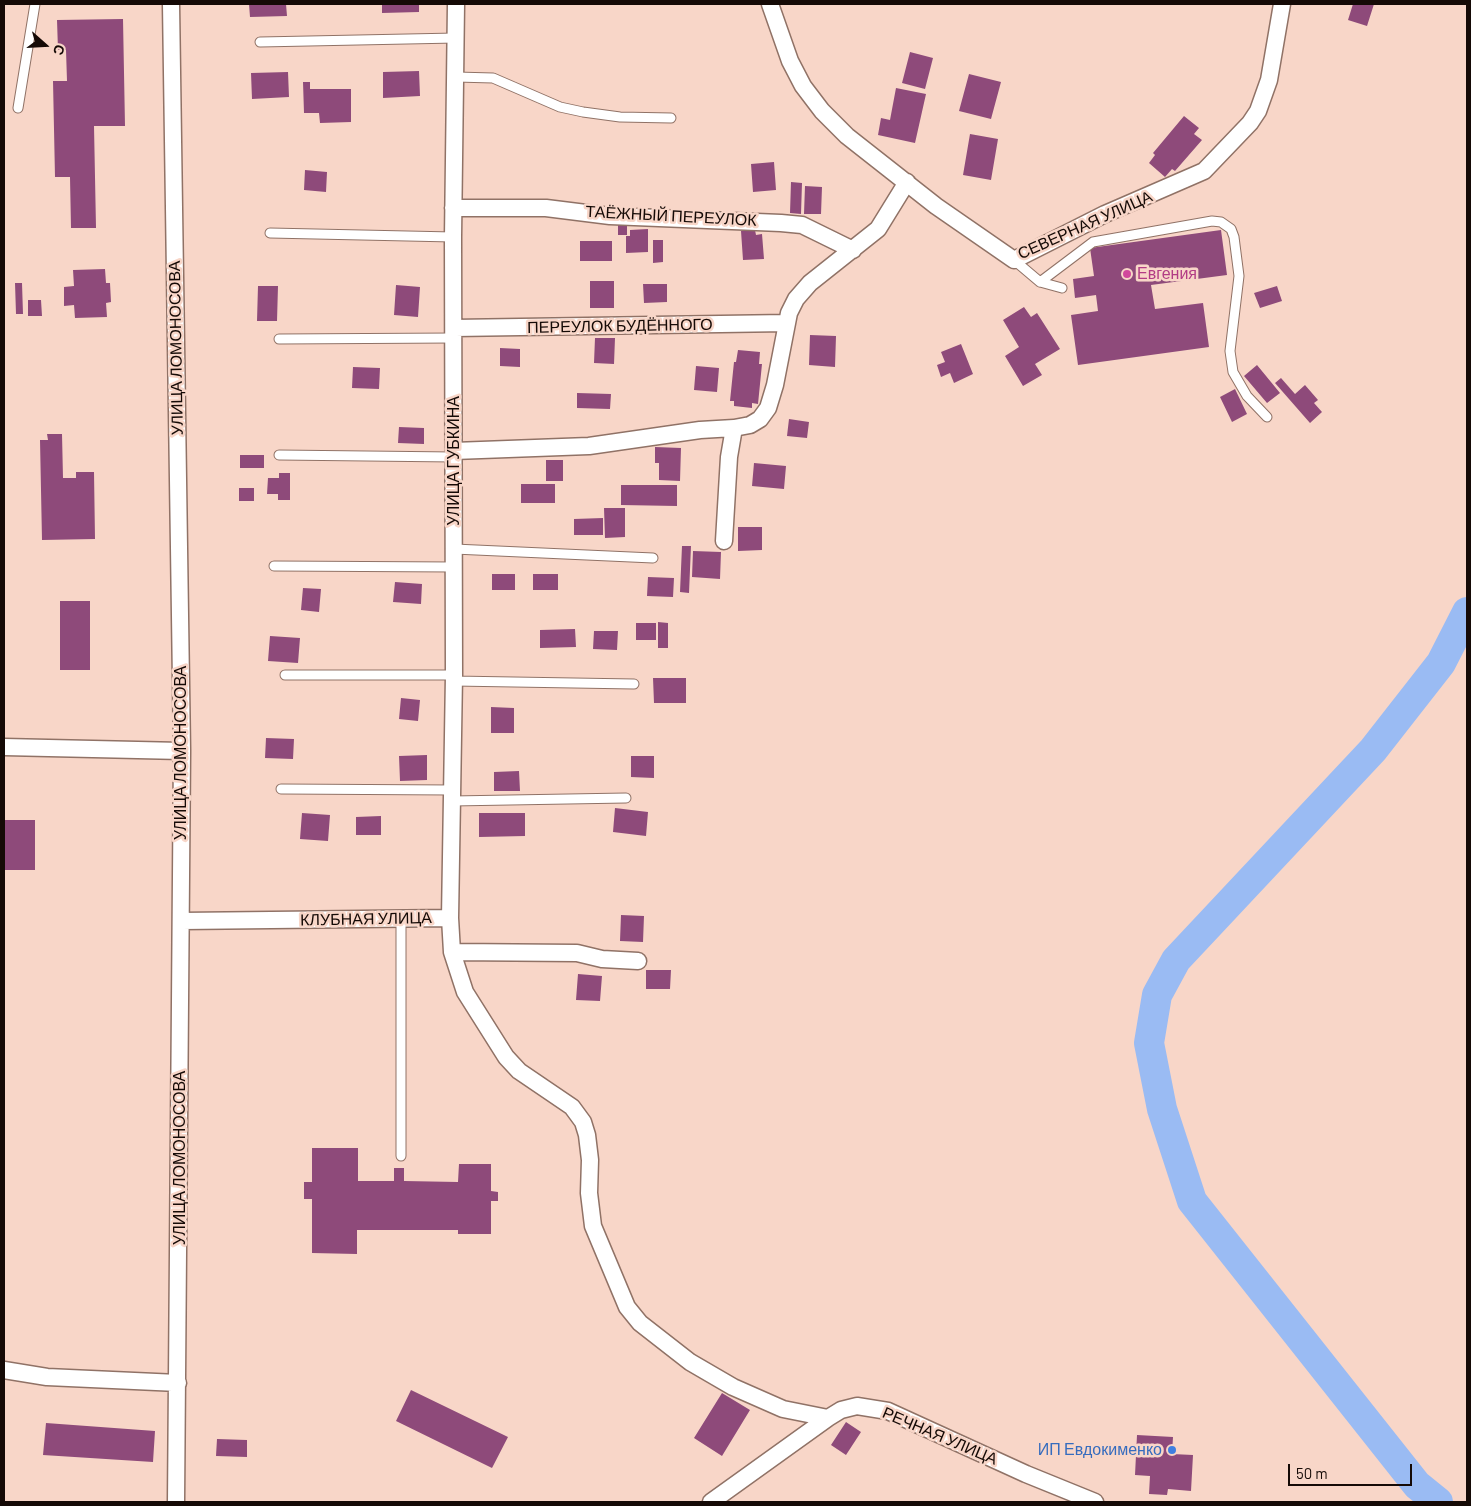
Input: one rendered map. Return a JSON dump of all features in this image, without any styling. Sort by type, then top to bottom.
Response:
[{"type":"street","name":"УЛИЦА ЛОМОНОСОВА","points":[[171,4],[182,751],[176,1502]]},
{"type":"street","name":"УЛИЦА ГУБКИНА","points":[[450,918],[454,678],[453,208],[456,4]]},
{"type":"street","name":"СЕВЕРНАЯ УЛИЦА","points":[[770,4],[790,61],[808,92],[847,136],[936,206],[1014,260],[1105,214],[1204,171],[1250,123],[1258,111],[1269,80],[1282,4]]},
{"type":"street","points":[[454,454],[589,446],[700,430],[734,428],[750,425],[760,419],[768,408],[776,385],[787,324],[796,299],[810,283],[878,229],[907,182]]},
{"type":"street","name":"ТАЁЖНЫЙ ПЕРЕУЛОК","points":[[453,208],[546,208],[610,216],[802,225],[853,250]]},
{"type":"street","name":"ПЕРЕУЛОК БУДЁННОГО","points":[[454,333],[787,324]]},
{"type":"street","points":[[724,541],[729,457],[734,428]]},
{"type":"street","points":[[4,747],[182,751]]},
{"type":"street","name":"КЛУБНАЯ УЛИЦА","points":[[182,921],[450,918],[452,952]]},
{"type":"street","points":[[638,961],[602,959],[577,953],[452,952],[466,992],[506,1057],[519,1072],[572,1106],[583,1122],[587,1135],[590,1160],[589,1202],[593,1226],[627,1307],[640,1324],[690,1362],[733,1387],[783,1409],[828,1418]]},
{"type":"street","points":[[4,1370],[47,1377],[178,1383]]},
{"type":"street","name":"РЕЧНАЯ УЛИЦА","points":[[711,1502],[828,1418],[841,1410],[857,1406],[888,1411],[1026,1474],[1095,1502]]},
{"type":"lane","points":[[18,108],[36,4]]},
{"type":"lane","points":[[260,42],[456,38]]},
{"type":"lane","points":[[456,77],[493,78],[560,107],[583,112],[620,117],[671,118]]},
{"type":"lane","points":[[1040,282],[1093,242],[1212,221],[1221,222],[1231,229],[1234,237],[1239,276],[1230,351],[1233,372],[1247,396],[1267,418]]},
{"type":"lane","points":[[270,233],[453,237]]},
{"type":"lane","points":[[1014,260],[1040,282],[1062,288]]},
{"type":"lane","name":"ПЕРЕУЛОК БУДЁННОГО","points":[[279,339],[454,333]]},
{"type":"lane","points":[[279,455],[454,454]]},
{"type":"lane","points":[[454,550],[653,558]]},
{"type":"lane","points":[[274,566],[454,568]]},
{"type":"lane","points":[[286,675],[634,684]]},
{"type":"lane","points":[[281,789],[452,796],[626,798]]},
{"type":"lane","points":[[401,919],[401,1156]]},
{"type":"building","points":[[249,4],[286,4],[287,16],[250,17]]},
{"type":"building","points":[[382,4],[419,4],[419,12],[382,13]]},
{"type":"building","points":[[1353,4],[1374,4],[1367,26],[1348,20]]},
{"type":"building","points":[[123,19],[125,126],[94,126],[96,228],[71,228],[70,177],[55,177],[53,81],[67,81],[66,50],[58,50],[57,20]]},
{"type":"building","points":[[910,52],[933,58],[925,89],[902,83]]},
{"type":"building","points":[[419,71],[420,96],[383,98],[383,72]]},
{"type":"building","points":[[288,72],[289,97],[252,99],[251,73]]},
{"type":"building","points":[[969,74],[1001,82],[991,119],[959,111]]},
{"type":"building","points":[[303,82],[310,82],[310,89],[351,89],[351,122],[320,123],[319,113],[304,113]]},
{"type":"building","points":[[896,88],[926,94],[915,143],[878,135],[881,118],[890,120]]},
{"type":"building","points":[[1184,116],[1199,128],[1194,134],[1202,140],[1175,171],[1172,169],[1165,177],[1149,163],[1155,155],[1153,153]]},
{"type":"building","points":[[970,134],[998,139],[991,180],[963,175]]},
{"type":"building","points":[[774,162],[776,190],[753,192],[751,164]]},
{"type":"building","points":[[305,170],[327,172],[326,192],[304,190]]},
{"type":"building","points":[[791,182],[802,183],[801,214],[790,213]]},
{"type":"building","points":[[805,186],[822,187],[821,214],[804,214]]},
{"type":"building","points":[[618,225],[627,225],[627,235],[618,235]]},
{"type":"building","points":[[648,229],[648,252],[626,253],[626,236],[630,236],[630,230]]},
{"type":"building","points":[[755,230],[756,235],[762,234],[764,259],[743,260],[741,231]]},
{"type":"building","name":"Евгения","points":[[1221,230],[1227,275],[1151,285],[1155,309],[1203,303],[1209,347],[1078,365],[1071,315],[1098,311],[1096,295],[1075,298],[1073,279],[1094,276],[1090,248]]},
{"type":"building","points":[[653,240],[663,240],[663,262],[653,263]]},
{"type":"building","points":[[580,241],[612,241],[612,261],[580,261]]},
{"type":"building","points":[[105,269],[106,283],[110,283],[111,302],[106,303],[107,317],[75,318],[74,305],[64,306],[64,287],[74,286],[73,270]]},
{"type":"building","points":[[590,281],[614,281],[614,308],[590,308]]},
{"type":"building","points":[[15,283],[22,283],[23,314],[16,314]]},
{"type":"building","points":[[643,284],[667,284],[667,302],[644,303]]},
{"type":"building","points":[[396,285],[420,287],[418,317],[394,315]]},
{"type":"building","points":[[258,286],[278,286],[277,321],[257,321]]},
{"type":"building","points":[[1277,286],[1282,301],[1260,308],[1254,293]]},
{"type":"building","points":[[28,300],[41,300],[42,316],[28,316]]},
{"type":"building","points":[[1024,307],[1031,317],[1037,313],[1060,349],[1035,364],[1042,375],[1023,386],[1005,356],[1019,347],[1003,320]]},
{"type":"building","points":[[810,335],[836,336],[835,367],[809,365]]},
{"type":"building","points":[[595,338],[615,338],[614,364],[594,363]]},
{"type":"building","points":[[961,344],[973,374],[954,383],[950,373],[941,377],[937,365],[945,362],[941,352]]},
{"type":"building","points":[[500,348],[520,349],[520,367],[500,366]]},
{"type":"building","points":[[738,350],[760,352],[759,364],[762,364],[758,404],[752,403],[752,408],[734,406],[734,401],[730,401],[734,362],[736,362]]},
{"type":"building","points":[[1257,365],[1280,393],[1267,403],[1244,376]]},
{"type":"building","points":[[696,366],[719,368],[717,392],[694,390]]},
{"type":"building","points":[[353,367],[380,368],[379,389],[352,388]]},
{"type":"building","points":[[1281,378],[1295,394],[1305,385],[1318,400],[1314,403],[1322,412],[1310,423],[1275,383]]},
{"type":"building","points":[[1235,389],[1247,414],[1232,422],[1220,397]]},
{"type":"building","points":[[577,393],[611,394],[610,409],[577,408]]},
{"type":"building","points":[[789,419],[809,422],[807,438],[787,436]]},
{"type":"building","points":[[399,427],[424,428],[424,444],[398,443]]},
{"type":"building","points":[[47,434],[62,434],[63,478],[76,478],[76,472],[94,472],[95,539],[42,540],[40,440],[48,440]]},
{"type":"building","points":[[655,447],[681,448],[680,481],[659,480],[659,463],[655,463]]},
{"type":"building","points":[[240,455],[264,455],[264,468],[240,468]]},
{"type":"building","points":[[546,460],[563,460],[563,481],[546,481]]},
{"type":"building","points":[[754,463],[786,466],[784,489],[752,486]]},
{"type":"building","points":[[279,473],[290,473],[290,500],[278,500],[278,494],[267,494],[268,478],[279,478]]},
{"type":"building","points":[[521,484],[555,484],[555,503],[521,503]]},
{"type":"building","points":[[621,485],[677,485],[677,506],[621,505]]},
{"type":"building","points":[[239,488],[254,488],[254,501],[239,501]]},
{"type":"building","points":[[604,508],[625,508],[625,537],[605,538]]},
{"type":"building","points":[[603,518],[603,535],[574,535],[574,519]]},
{"type":"building","points":[[738,527],[762,527],[762,550],[738,551]]},
{"type":"building","points":[[682,546],[691,546],[689,593],[680,592]]},
{"type":"building","points":[[693,551],[721,552],[720,579],[692,577]]},
{"type":"building","points":[[492,574],[515,574],[515,590],[492,590]]},
{"type":"building","points":[[533,574],[558,574],[558,590],[533,590]]},
{"type":"building","points":[[648,577],[674,578],[673,597],[647,596]]},
{"type":"building","points":[[395,582],[422,584],[421,604],[393,602]]},
{"type":"building","points":[[303,588],[321,589],[319,612],[301,610]]},
{"type":"building","points":[[60,601],[90,601],[90,670],[60,670]]},
{"type":"building","points":[[658,622],[668,623],[668,648],[658,648]]},
{"type":"building","points":[[636,623],[656,623],[656,640],[636,640]]},
{"type":"building","points":[[575,629],[576,647],[540,648],[540,630]]},
{"type":"building","points":[[594,631],[618,631],[617,650],[593,649]]},
{"type":"building","points":[[270,636],[300,638],[298,663],[268,661]]},
{"type":"building","points":[[653,678],[686,678],[686,703],[654,703]]},
{"type":"building","points":[[401,698],[420,700],[418,721],[399,719]]},
{"type":"building","points":[[491,707],[514,708],[514,733],[491,733]]},
{"type":"building","points":[[266,738],[294,739],[293,759],[265,758]]},
{"type":"building","points":[[427,755],[427,780],[400,781],[399,756]]},
{"type":"building","points":[[631,756],[654,756],[654,778],[631,777]]},
{"type":"building","points":[[519,771],[520,791],[494,791],[494,772]]},
{"type":"building","points":[[615,808],[648,812],[646,836],[613,832]]},
{"type":"building","points":[[302,813],[330,815],[328,841],[300,839]]},
{"type":"building","points":[[479,813],[525,813],[525,836],[479,837]]},
{"type":"building","points":[[381,816],[381,835],[356,835],[356,817]]},
{"type":"building","points":[[4,820],[35,820],[35,870],[4,870]]},
{"type":"building","points":[[621,915],[644,916],[643,942],[620,941]]},
{"type":"building","points":[[646,970],[671,970],[670,989],[646,989]]},
{"type":"building","points":[[578,974],[602,976],[600,1001],[576,1000]]},
{"type":"building","points":[[312,1148],[358,1148],[358,1181],[394,1181],[394,1168],[404,1168],[404,1181],[458,1182],[459,1164],[491,1164],[491,1191],[498,1192],[498,1201],[491,1201],[491,1234],[458,1234],[458,1230],[357,1230],[357,1254],[312,1253],[312,1199],[304,1199],[304,1182],[312,1182]]},
{"type":"building","points":[[411,1390],[508,1437],[492,1468],[396,1421]]},
{"type":"building","points":[[722,1393],[750,1410],[722,1456],[694,1438]]},
{"type":"building","points":[[846,1422],[861,1432],[846,1455],[831,1445]]},
{"type":"building","points":[[46,1423],[155,1431],[153,1462],[43,1455]]},
{"type":"building","points":[[1137,1435],[1173,1437],[1172,1454],[1193,1455],[1191,1491],[1168,1489],[1167,1495],[1149,1494],[1150,1476],[1135,1475]]},
{"type":"building","points":[[217,1439],[247,1440],[247,1457],[216,1456]]},
{"type":"waterway","points":[[1438,1502],[1417,1485],[1192,1201],[1162,1109],[1149,1043],[1157,995],[1176,960],[1373,750],[1441,663],[1467,612]]},
{"type":"place","name":"Евгения","points":[[1127,274]]},
{"type":"place","name":"ИП Евдокименко","points":[[1172,1450]]}]
